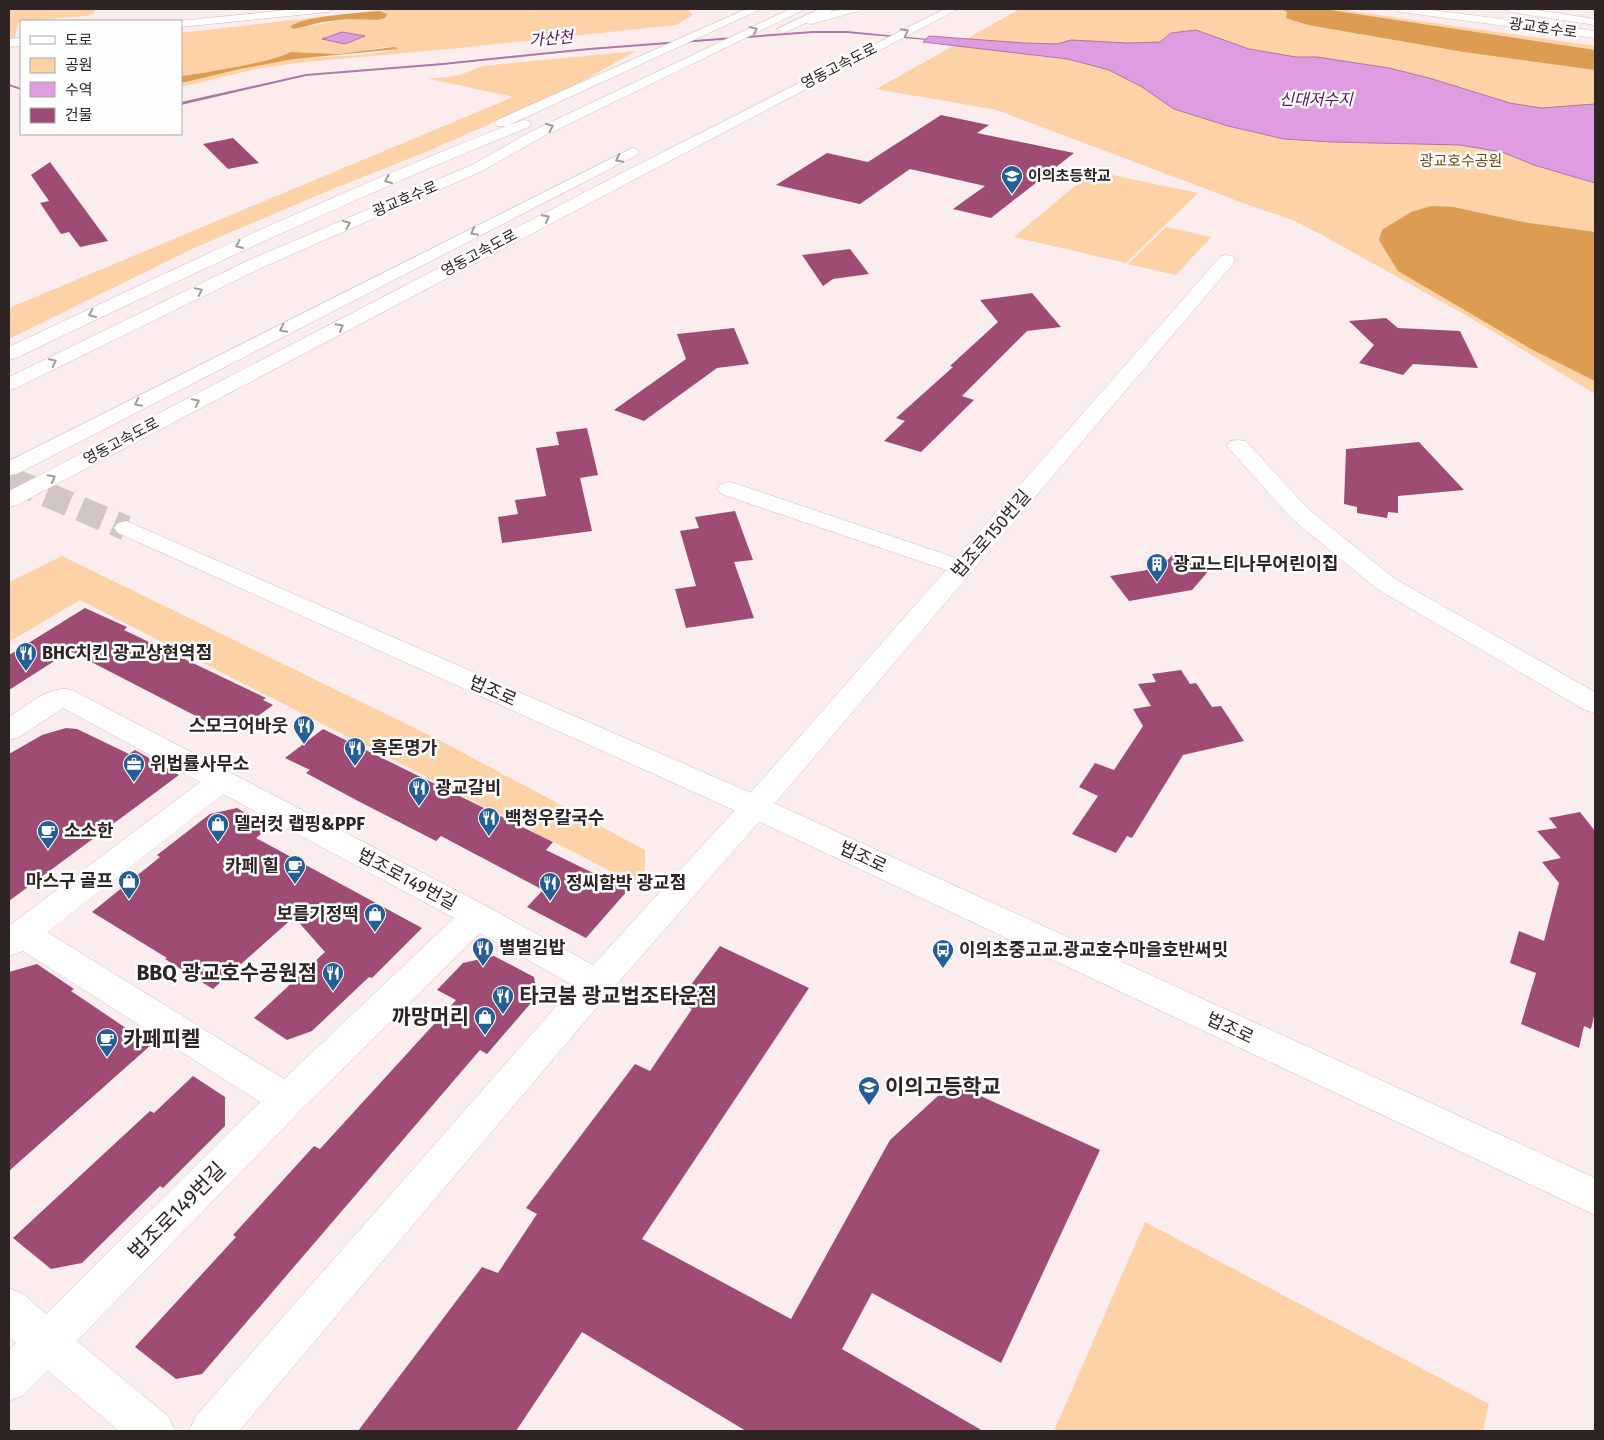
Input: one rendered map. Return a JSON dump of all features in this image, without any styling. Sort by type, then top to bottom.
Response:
[{"type":"main road","points":[[182,24],[328,9]]},
{"type":"main road","points":[[682,40],[728,9]]},
{"type":"main road","points":[[432,160],[499,125],[682,40],[755,9]]},
{"type":"main road","name":"광교호수로","points":[[9,354],[223,252],[432,160],[514,129],[773,9]]},
{"type":"main road","points":[[477,168],[560,137],[784,29],[806,16],[828,9]]},
{"type":"main road","points":[[806,16],[855,9]]},
{"type":"main road","name":"영동고속도로","points":[[9,500],[846,62],[952,9]]},
{"type":"main road","name":"광교호수로","points":[[1401,9],[1595,35]]},
{"type":"main road","name":"광교호수로","points":[[1455,9],[1595,27]]},
{"type":"main road","points":[[1510,9],[1595,22]]},
{"type":"main road","name":"광교호수로","points":[[9,384],[255,264],[477,168],[537,134],[710,52],[806,16]]},
{"type":"main road","name":"영동고속도로","points":[[9,469],[651,143]]},
{"type":"main road","name":"법조로150번길","points":[[755,807],[1227,260]]},
{"type":"main road","points":[[1238,446],[1299,513],[1386,584],[1595,704]]},
{"type":"main road","points":[[730,489],[962,568]]},
{"type":"main road","name":"법조로","points":[[126,528],[755,807],[1595,1197]]},
{"type":"main road","name":"법조로149번길","points":[[9,730],[62,696],[477,916],[596,983]]},
{"type":"main road","points":[[222,780],[16,939],[287,1100]]},
{"type":"main road","points":[[210,1431],[596,983],[755,807]]},
{"type":"main road","name":"법조로149번길","points":[[9,1380],[287,1100],[477,916]]},
{"type":"main road","points":[[9,1308],[46,1343],[153,1431]]},
{"type":"green space","points":[[9,9],[95,9],[94,14],[85,16],[20,20],[15,37],[9,38]]},
{"type":"green space","points":[[388,9],[687,9],[693,15],[676,25],[296,63],[256,69],[182,87],[182,83],[195,79],[266,63],[294,59],[372,54],[397,49],[382,47],[346,54],[290,52],[272,59],[182,76],[182,33]],"holes":[[[370,12],[377,20],[349,19],[308,26],[311,19]]]},
{"type":"green space","name":"광교호수공원","points":[[1020,9],[1336,9],[1595,46],[1595,394],[1469,317],[1293,220],[1251,206],[997,110],[876,89]]},
{"type":"green space","points":[[636,51],[565,91],[428,151],[330,190],[194,248],[9,339],[9,308],[513,97],[426,78],[455,76],[482,66]]},
{"type":"green space","points":[[1093,171],[1198,193],[1126,263],[1014,237]]},
{"type":"green space","points":[[1166,227],[1211,237],[1176,275],[1128,264]]},
{"type":"green space","points":[[62,556],[439,740],[645,850],[645,870],[634,883],[80,600],[9,642],[9,582]]},
{"type":"green space","points":[[1145,1222],[1489,1404],[1483,1431],[1054,1431]]},
{"type":"shaded area","points":[[1281,9],[1323,9],[1595,50],[1595,70],[1464,52],[1308,25],[1286,18],[1287,12]]},
{"type":"shaded area","points":[[379,11],[387,14],[385,18],[377,20],[349,19],[322,22],[294,29],[290,27],[306,20]]},
{"type":"shaded area","points":[[394,47],[398,49],[294,59],[182,83],[182,76],[256,63],[290,52],[339,54]]},
{"type":"shaded area","points":[[1431,206],[1453,207],[1523,222],[1595,232],[1595,381],[1531,349],[1398,271],[1379,240],[1382,230],[1411,212]]},
{"type":"water","name":"신대저수지","points":[[1196,30],[1249,49],[1296,57],[1317,57],[1389,68],[1429,78],[1510,103],[1541,108],[1595,104],[1595,183],[1534,165],[1502,152],[1460,145],[1284,139],[1228,126],[1174,109],[1142,87],[1109,70],[1068,59],[923,42],[929,36],[1058,44],[1071,40],[1128,43],[1160,42],[1171,33]]},
{"type":"water","points":[[342,32],[365,36],[345,44],[322,39]]},
{"type":"building","points":[[941,115],[989,125],[977,133],[1074,153],[991,218],[953,209],[985,186],[910,169],[860,204],[776,185],[827,153],[868,162]]},
{"type":"building","points":[[233,138],[259,163],[228,169],[203,144]]},
{"type":"building","points":[[50,162],[108,241],[80,247],[69,232],[61,234],[40,203],[49,201],[31,175]]},
{"type":"building","points":[[850,249],[869,274],[833,279],[823,286],[802,255]]},
{"type":"building","points":[[1032,293],[1061,327],[1027,331],[962,396],[974,400],[921,452],[884,441],[905,421],[896,418],[953,367],[950,366],[998,322],[980,300]]},
{"type":"building","points":[[1386,318],[1398,328],[1460,331],[1478,368],[1413,364],[1403,375],[1359,363],[1374,345],[1349,321]]},
{"type":"building","points":[[734,328],[749,364],[717,368],[644,421],[614,410],[686,359],[677,334]]},
{"type":"building","points":[[587,428],[598,475],[580,478],[592,531],[502,543],[498,517],[518,514],[515,500],[546,496],[536,448],[559,445],[556,432]]},
{"type":"building","points":[[1419,442],[1464,490],[1398,496],[1398,513],[1388,512],[1387,518],[1357,513],[1357,507],[1344,504],[1346,449]]},
{"type":"building","points":[[735,511],[753,560],[734,562],[754,618],[686,628],[675,589],[696,586],[680,531],[699,528],[695,517]]},
{"type":"building","name":"광교느티나무어린이집","points":[[1175,552],[1212,567],[1192,590],[1129,601],[1110,576],[1160,568]]},
{"type":"building","points":[[85,608],[127,627],[124,630],[266,698],[263,700],[273,705],[235,733],[223,730],[70,651],[9,690],[9,655]]},
{"type":"building","points":[[1181,670],[1190,684],[1196,683],[1212,707],[1221,706],[1244,741],[1183,755],[1132,838],[1127,836],[1116,853],[1072,834],[1098,796],[1079,787],[1095,763],[1114,770],[1143,726],[1133,709],[1151,706],[1138,684],[1156,682],[1152,674]]},
{"type":"building","points":[[66,728],[77,729],[129,754],[135,750],[179,775],[9,901],[9,754],[42,735]]},
{"type":"building","points":[[323,729],[553,842],[546,850],[628,890],[586,938],[527,907],[543,890],[441,836],[436,841],[306,773],[310,770],[285,758]]},
{"type":"building","points":[[237,808],[270,827],[256,838],[422,928],[372,978],[369,977],[312,1031],[287,1040],[254,1018],[325,952],[294,917],[213,989],[92,912],[160,857],[157,855],[210,814]]},
{"type":"building","points":[[1580,812],[1595,831],[1595,1012],[1591,1029],[1584,1026],[1579,1048],[1521,1024],[1536,973],[1510,963],[1519,931],[1544,941],[1559,883],[1542,862],[1561,858],[1537,831],[1557,828],[1549,818]]},
{"type":"building","points":[[720,946],[809,988],[642,1239],[791,1319],[890,1140],[952,1083],[1100,1150],[1001,1363],[872,1293],[842,1349],[983,1431],[746,1431],[582,1332],[516,1431],[358,1431],[482,1267],[498,1273],[537,1214],[526,1208],[635,1064],[650,1071],[692,1009],[678,1002]]},
{"type":"building","points":[[494,956],[534,977],[537,996],[487,1054],[480,1050],[202,1374],[176,1379],[135,1347],[236,1237],[233,1235],[314,1146],[320,1149],[456,1000],[437,990],[463,963]]},
{"type":"building","points":[[37,964],[74,989],[71,991],[151,1045],[9,1171],[9,972]]},
{"type":"building","points":[[193,1076],[225,1097],[225,1126],[163,1188],[160,1186],[82,1263],[51,1269],[13,1238],[150,1111],[154,1113]]},
{"type":"waterway","name":"가산천","points":[[182,104],[306,75],[443,64],[589,49],[813,32],[847,32],[926,39]]},
{"type":"waterway","name":"가산천","points":[[9,85],[20,89]]},
{"type":"tunnel","points":[[9,479],[15,482]]},
{"type":"tunnel","points":[[12,480],[126,528]]},
{"type":"place","name":"이의초등학교","points":[[1012,195]]},
{"type":"place","name":"광교느티나무어린이집","points":[[1157,583]]},
{"type":"place","name":"BHC치킨 광교상현역점","points":[[26,672]]},
{"type":"place","name":"스모크어바웃","points":[[304,745]]},
{"type":"place","name":"흑돈명가","points":[[355,767]]},
{"type":"place","name":"위법률사무소","points":[[134,783]]},
{"type":"place","name":"광교갈비","points":[[419,807]]},
{"type":"place","name":"백청우칼국수","points":[[489,837]]},
{"type":"place","name":"델러컷 랩핑&PPF","points":[[218,843]]},
{"type":"place","name":"소소한","points":[[48,850]]},
{"type":"place","name":"카페 힐","points":[[295,885]]},
{"type":"place","name":"마스구 골프","points":[[129,900]]},
{"type":"place","name":"정씨함박 광교점","points":[[550,902]]},
{"type":"place","name":"보름기정떡","points":[[375,933]]},
{"type":"place","name":"별별김밥","points":[[483,967]]},
{"type":"place","name":"이의초중고교.광교호수마을호반써밋","points":[[943,969]]},
{"type":"place","name":"BBQ 광교호수공원점","points":[[333,992]]},
{"type":"place","name":"타코붐 광교법조타운점","points":[[503,1015]]},
{"type":"place","name":"까망머리","points":[[485,1036]]},
{"type":"place","name":"카페피켈","points":[[107,1058]]},
{"type":"place","name":"이의고등학교","points":[[869,1106]]}]
